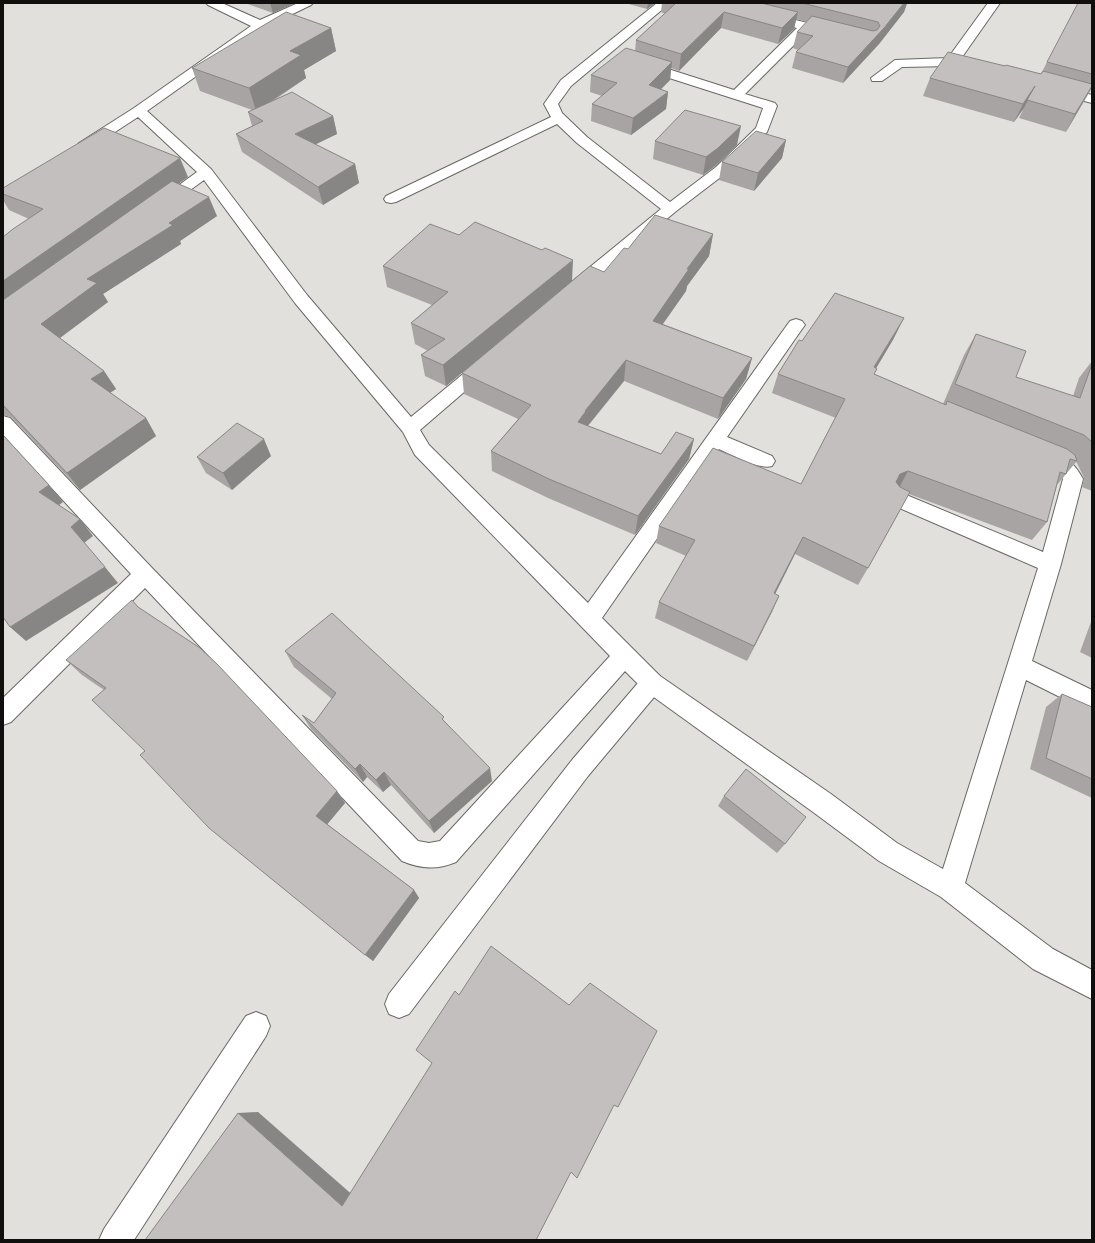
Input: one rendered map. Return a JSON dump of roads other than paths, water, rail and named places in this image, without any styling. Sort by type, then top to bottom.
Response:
[{"type":"street","points":[[212,3],[260,25]]},
{"type":"street","points":[[74,152],[139,111],[260,25],[307,3]]},
{"type":"street","points":[[664,3],[602,52],[566,83],[551,104],[556,115],[582,140],[670,209]]},
{"type":"street","points":[[713,3],[840,35]]},
{"type":"street","points":[[952,62],[994,3]]},
{"type":"street","points":[[736,95],[806,26]]},
{"type":"street","points":[[602,52],[617,57]]},
{"type":"street","points":[[565,297],[670,209],[722,170],[762,129],[770,106],[632,62]]},
{"type":"street","points":[[877,78],[899,63],[952,62],[982,70]]},
{"type":"street","points":[[1048,87],[1092,99]]},
{"type":"street","points":[[139,111],[206,172],[301,299],[410,428],[422,450],[652,683],[822,803],[888,852],[950,888],[1043,960],[1092,985]]},
{"type":"street","points":[[391,199],[559,118]]},
{"type":"street","points":[[149,213],[206,172]]},
{"type":"street","points":[[589,619],[796,325]]},
{"type":"street","points":[[410,428],[500,352]]},
{"type":"street","points":[[3,423],[411,852],[429,856],[447,853],[624,656]]},
{"type":"street","points":[[715,440],[766,461]]},
{"type":"street","points":[[950,888],[1050,564],[1073,479],[1068,469],[1060,462],[1025,447]]},
{"type":"street","points":[[897,499],[1050,564]]},
{"type":"street","points":[[3,714],[145,574]]},
{"type":"street","points":[[1018,665],[1092,702]]},
{"type":"street","points":[[115,1240],[256,1026]]},
{"type":"lane","points":[[399,1004],[580,768],[652,683]]}]
